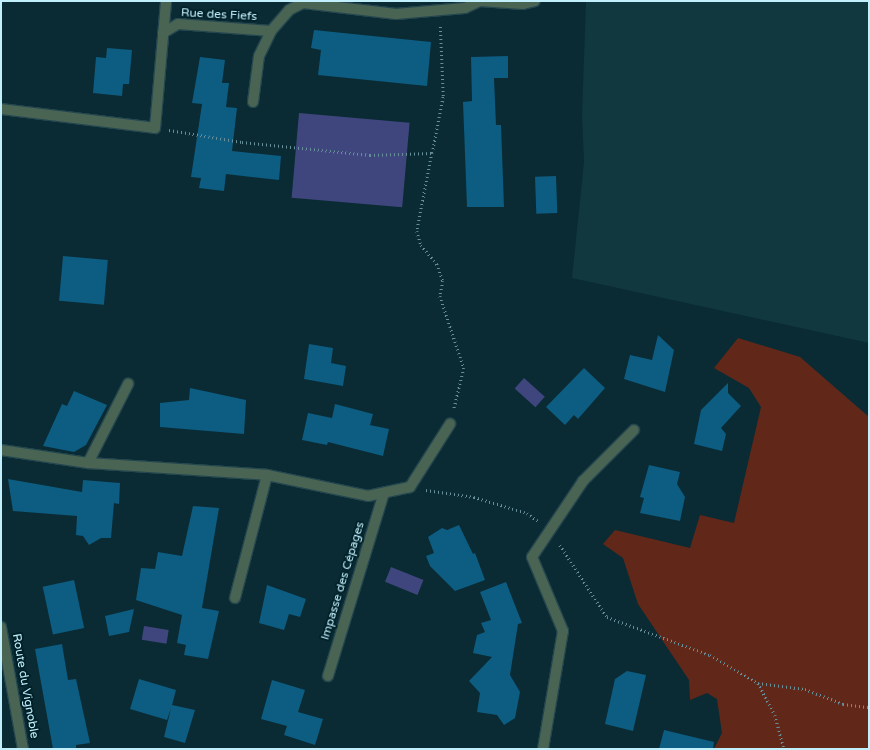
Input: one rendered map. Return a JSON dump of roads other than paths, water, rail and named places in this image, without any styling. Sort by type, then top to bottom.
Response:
[{"type":"street","points":[[1,109],[154,128],[166,1]]},
{"type":"street","name":"Rue des Fiefs","points":[[163,33],[178,24],[271,31],[289,10],[303,3],[396,14],[466,8],[480,1],[523,4],[535,1]]},
{"type":"street","points":[[254,102],[259,56],[271,31]]},
{"type":"street","points":[[88,463],[128,384]]},
{"type":"street","points":[[1,450],[88,463],[267,475],[368,496],[410,487],[450,424]]},
{"type":"street","points":[[542,749],[563,630],[532,557],[584,481],[634,430]]},
{"type":"street","points":[[235,598],[267,475]]},
{"type":"street","name":"Impasse des Cépages","points":[[328,676],[384,493]]},
{"type":"street","name":"Route du Vignoble","points":[[1,627],[23,749]]},
{"type":"water","points":[[299,113],[410,123],[402,207],[292,198]]},
{"type":"water","points":[[524,378],[545,397],[535,407],[515,388]]},
{"type":"water","points":[[391,567],[423,580],[417,595],[385,582]]},
{"type":"water","points":[[144,626],[169,630],[167,644],[142,640]]}]
